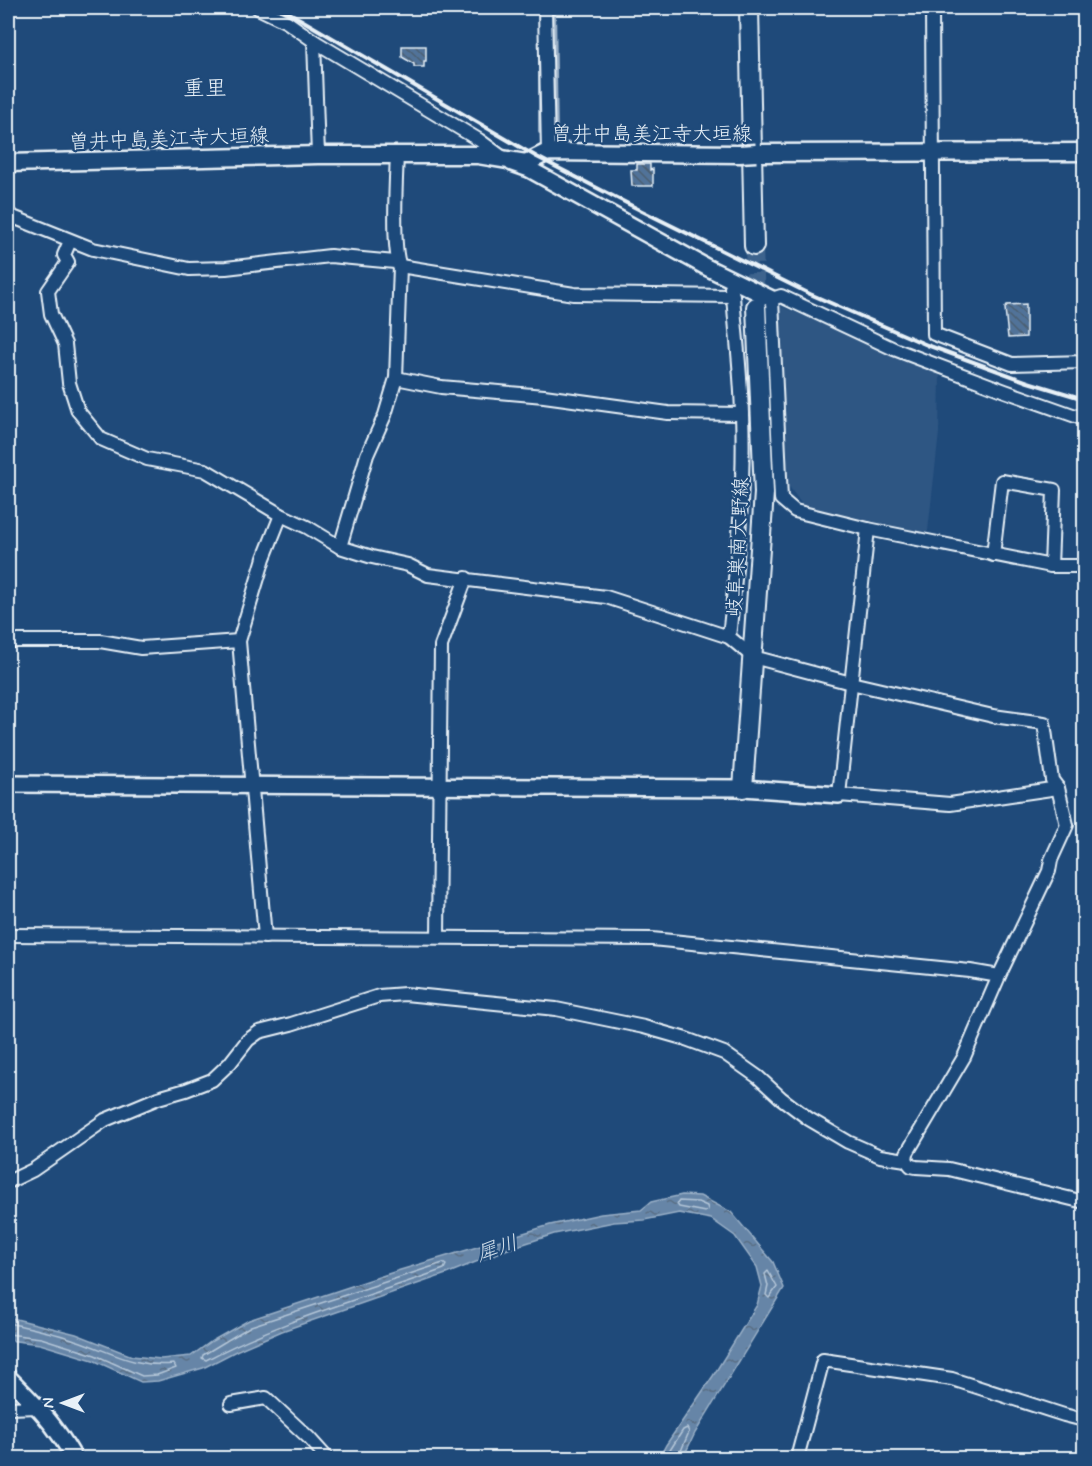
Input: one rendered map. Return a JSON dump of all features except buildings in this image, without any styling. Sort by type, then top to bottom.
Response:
[{"type":"main road","points":[[748,8],[754,246]]},
{"type":"main road","name":"曽井中島美江寺大垣線","points":[[8,163],[318,155],[478,155],[526,163],[548,152],[739,154],[1084,152]]},
{"type":"main road","name":"岐阜巣南大野線","points":[[743,788],[764,493],[764,303]]},
{"type":"street","points":[[258,8],[287,22],[314,41],[479,140],[507,161],[529,169],[728,279],[764,303]]},
{"type":"street","points":[[545,8],[548,152]]},
{"type":"street","points":[[932,8],[934,334],[1012,364],[1084,362]]},
{"type":"street","points":[[314,41],[318,155]]},
{"type":"street","points":[[340,547],[367,454],[385,415],[396,378],[400,266],[396,222],[397,155]]},
{"type":"street","points":[[8,215],[93,249],[189,269],[226,268],[330,256],[394,262],[400,266],[574,294],[733,296]]},
{"type":"street","points":[[70,241],[64,255],[68,262],[48,291],[51,314],[65,344],[69,383],[78,411],[101,439],[147,459],[205,470],[340,547],[408,565],[428,575],[606,597],[729,637],[753,657],[851,683],[993,716],[1044,723],[1052,780],[1058,788],[1067,825],[1049,871],[999,976],[964,1057],[907,1153],[906,1160]]},
{"type":"street","points":[[728,279],[733,296],[742,414],[738,557],[729,637]]},
{"type":"street","points":[[764,303],[781,296],[894,349],[1084,418]]},
{"type":"street","points":[[764,303],[781,499],[795,511],[993,555],[1051,566],[1084,566]]},
{"type":"street","points":[[396,378],[441,387],[544,396],[668,413],[742,414]]},
{"type":"street","points":[[993,555],[1002,482],[1054,490],[1051,566]]},
{"type":"street","points":[[265,937],[239,641],[264,558],[281,515]]},
{"type":"street","points":[[840,795],[868,529]]},
{"type":"street","points":[[438,937],[441,645],[465,579]]},
{"type":"street","points":[[8,641],[100,641],[141,648],[239,641]]},
{"type":"street","points":[[8,784],[743,788],[950,804],[1058,788]]},
{"type":"street","points":[[8,935],[652,939],[970,971],[999,976]]},
{"type":"street","points":[[8,1182],[33,1170],[105,1120],[158,1098],[212,1080],[259,1032],[379,996],[405,994],[556,1009],[634,1025],[686,1039],[724,1053],[758,1077],[809,1119],[848,1142],[880,1156],[906,1160],[911,1166],[949,1169],[1084,1202]]},
{"type":"street","points":[[797,1458],[823,1360],[952,1379],[1084,1420]]},
{"type":"street","points":[[8,1377],[39,1407],[59,1432],[74,1458]]},
{"type":"street","points":[[231,1404],[266,1398],[327,1458]]},
{"type":"street","points":[[8,1408],[39,1407]]},
{"type":"shaded area","points":[[780,306],[940,372],[939,433],[928,531],[925,533],[803,506],[788,485]]},
{"type":"water","name":"犀川","points":[[682,1195],[700,1196],[731,1212],[773,1262],[784,1288],[695,1433],[683,1458],[659,1458],[757,1305],[762,1286],[757,1267],[735,1236],[711,1219],[679,1213],[644,1220],[614,1222],[554,1234],[282,1331],[203,1368],[158,1381],[141,1382],[93,1360],[40,1344],[8,1340],[8,1317],[76,1334],[132,1356],[161,1359],[191,1356],[249,1320],[397,1271],[550,1225],[601,1214],[641,1210],[651,1202]]},
{"type":"waterway","points":[[554,8],[556,136]]},
{"type":"waterway","points":[[540,40],[540,132]]},
{"type":"tunnel","points":[[754,246],[756,305]]},
{"type":"railway","points":[[281,8],[537,157],[810,294],[927,345],[1028,382],[1084,399]]},
{"type":"district","name":"重里","points":[[205,87]]}]
